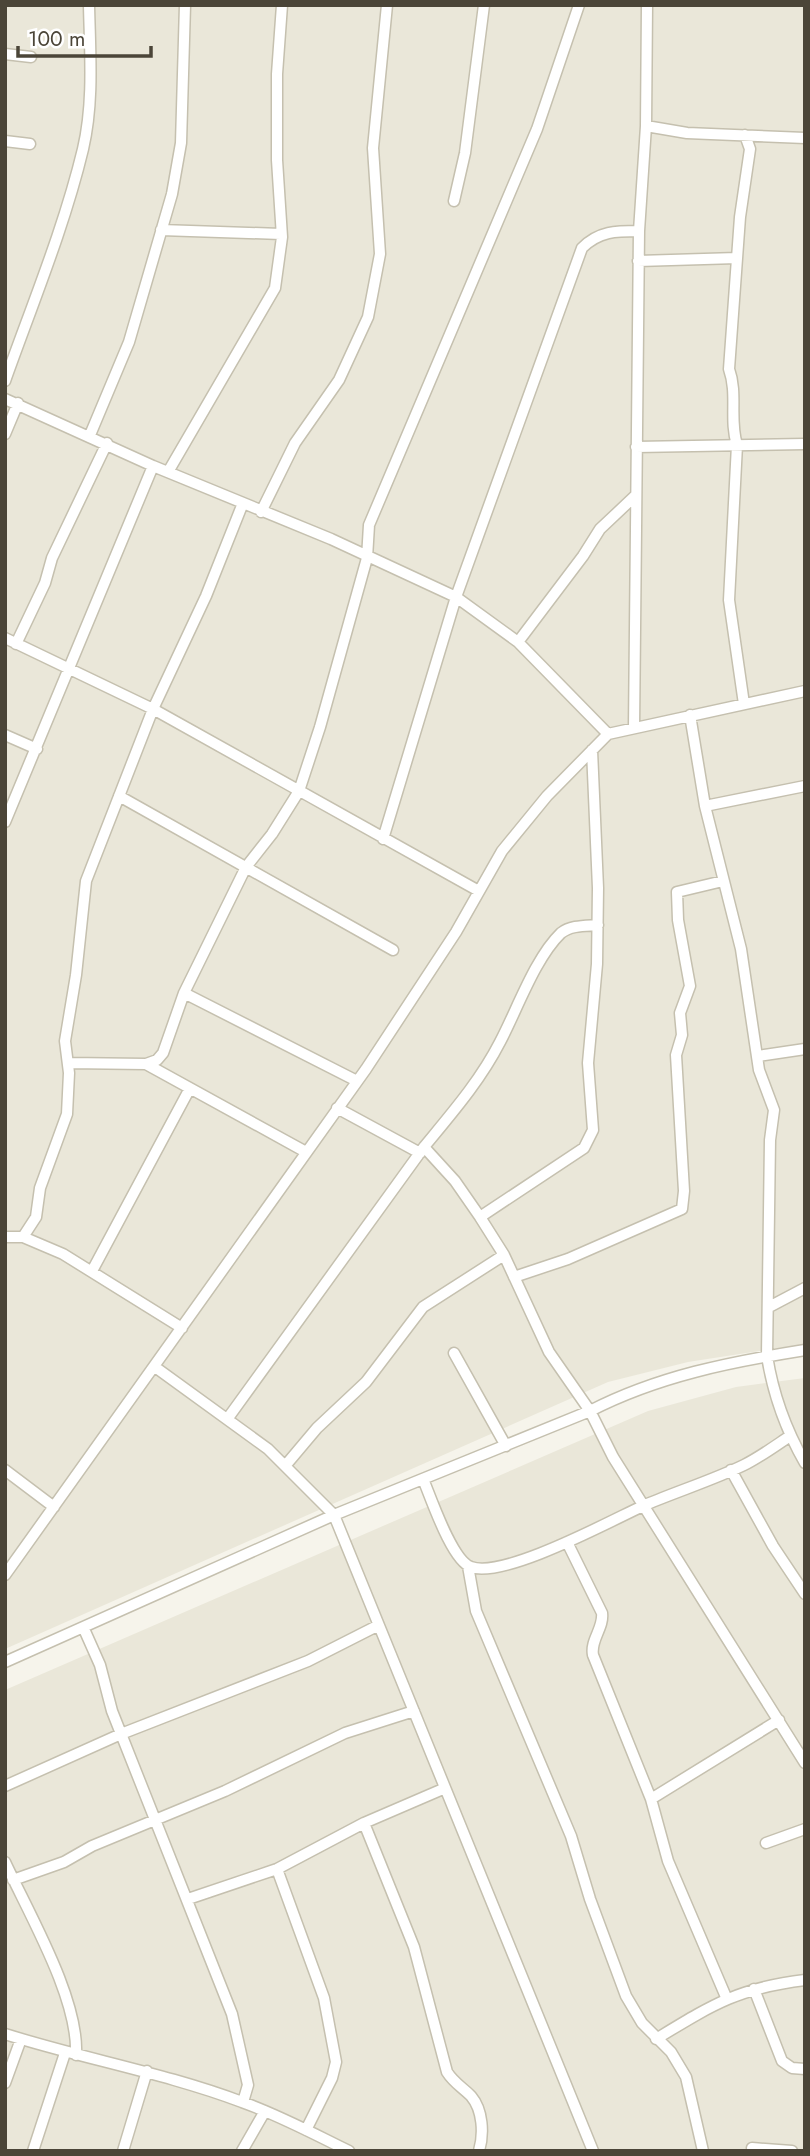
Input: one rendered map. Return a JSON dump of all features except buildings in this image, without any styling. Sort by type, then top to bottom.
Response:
[{"type":"street","points":[[5,382],[62,221],[83,148],[91,94],[89,5]]},
{"type":"street","points":[[90,435],[129,342],[172,194],[181,143],[185,5]]},
{"type":"street","points":[[168,472],[275,288],[280,264],[281,234],[276,160],[277,75],[282,5]]},
{"type":"street","points":[[261,512],[295,443],[339,380],[368,317],[380,254],[373,148],[387,5]]},
{"type":"street","points":[[454,201],[465,153],[484,5]]},
{"type":"street","points":[[68,1063],[146,1064],[157,1060],[163,1053],[184,993],[246,867],[272,834],[299,792],[320,727],[366,558],[369,525],[537,129],[579,5]]},
{"type":"street","points":[[634,728],[638,261],[646,126],[647,5]]},
{"type":"street","points":[[5,54],[31,57]]},
{"type":"street","points":[[646,126],[687,133],[805,138]]},
{"type":"street","points":[[744,704],[729,600],[737,445],[732,431],[734,385],[729,369],[737,258],[750,149],[745,135]]},
{"type":"street","points":[[5,141],[30,144]]},
{"type":"street","points":[[160,230],[281,234]]},
{"type":"street","points":[[383,839],[456,597],[582,248],[594,236],[639,231]]},
{"type":"street","points":[[638,261],[737,258]]},
{"type":"street","points":[[5,398],[153,466],[331,539],[366,558],[456,597],[518,642],[608,734]]},
{"type":"street","points":[[5,434],[18,403]]},
{"type":"street","points":[[16,644],[34,608],[52,558],[107,443]]},
{"type":"street","points":[[636,447],[805,444]]},
{"type":"street","points":[[5,822],[71,670],[153,466]]},
{"type":"street","points":[[518,642],[583,556],[589,543],[635,496]]},
{"type":"street","points":[[23,1237],[36,1217],[40,1188],[67,1114],[68,1063],[65,1041],[76,975],[86,881],[153,709],[206,596],[243,503]]},
{"type":"street","points":[[5,638],[153,709],[477,890]]},
{"type":"street","points":[[7,1569],[155,1367],[357,1081],[456,932],[477,890],[502,851],[539,805],[608,734],[805,691]]},
{"type":"street","points":[[690,715],[705,806],[741,949],[758,1056],[774,1120],[770,1140],[766,1356],[771,1383],[790,1437],[805,1463]]},
{"type":"street","points":[[5,735],[37,749]]},
{"type":"street","points":[[480,1217],[584,1148],[591,1140],[593,1130],[588,1063],[597,925],[592,750]]},
{"type":"street","points":[[705,806],[805,786]]},
{"type":"street","points":[[120,796],[393,950]]},
{"type":"street","points":[[514,1277],[568,1259],[682,1209],[684,1191],[677,1055],[682,1035],[680,1013],[690,986],[678,920],[677,892],[723,881]]},
{"type":"street","points":[[228,1418],[422,1150],[474,1086],[500,1042],[526,987],[559,935],[569,928],[597,925]]},
{"type":"street","points":[[184,993],[357,1081]]},
{"type":"street","points":[[758,1056],[805,1049]]},
{"type":"street","points":[[146,1064],[306,1152]]},
{"type":"street","points":[[92,1271],[189,1090]]},
{"type":"street","points":[[337,1108],[422,1150],[455,1181],[504,1255],[549,1352],[590,1411],[613,1457],[805,1763]]},
{"type":"street","points":[[5,1237],[23,1237],[63,1254],[182,1328]]},
{"type":"street","points":[[285,1466],[317,1428],[366,1382],[423,1307],[504,1255]]},
{"type":"street","points":[[769,1307],[805,1288]]},
{"type":"street","points":[[5,1662],[334,1515],[590,1411],[629,1391],[677,1374],[805,1350]]},
{"type":"street","points":[[454,1353],[506,1446]]},
{"type":"street","points":[[155,1367],[228,1418],[285,1466],[334,1515],[593,2151]]},
{"type":"street","points":[[468,1566],[483,1569],[502,1566],[567,1542],[731,1470],[790,1437]]},
{"type":"street","points":[[5,1470],[54,1507]]},
{"type":"street","points":[[731,1470],[773,1546],[805,1594]]},
{"type":"street","points":[[423,1479],[441,1523],[468,1566],[468,1582],[476,1611],[571,1836],[626,1996],[642,2023],[671,2052],[686,2077],[703,2151]]},
{"type":"street","points":[[567,1542],[601,1613],[601,1625],[592,1648],[593,1655],[651,1799],[668,1861],[726,1997]]},
{"type":"street","points":[[5,1786],[121,1734],[283,1671],[377,1626]]},
{"type":"street","points":[[84,1629],[100,1665],[121,1734],[232,2014],[248,2085],[243,2102]]},
{"type":"street","points":[[13,1880],[64,1862],[155,1819],[225,1791],[345,1733],[414,1711]]},
{"type":"street","points":[[651,1799],[779,1720]]},
{"type":"street","points":[[188,1899],[277,1869],[364,1823],[443,1788]]},
{"type":"street","points":[[364,1823],[414,1947],[447,2072],[454,2083],[475,2103],[482,2130],[479,2151]]},
{"type":"street","points":[[766,1843],[805,1829]]},
{"type":"street","points":[[5,1862],[65,1995],[72,2018],[71,2054],[33,2151]]},
{"type":"street","points":[[277,1869],[324,1998],[336,2062],[332,2078],[306,2130]]},
{"type":"street","points":[[656,2039],[726,1997],[805,1980]]},
{"type":"street","points":[[754,1989],[782,2061],[787,2066],[805,2069]]},
{"type":"street","points":[[5,2035],[71,2054],[147,2071],[243,2102],[349,2151]]},
{"type":"street","points":[[5,2083],[21,2039]]},
{"type":"street","points":[[123,2151],[147,2071]]},
{"type":"street","points":[[242,2151],[265,2112]]},
{"type":"street","points":[[752,2148],[792,2151]]},
{"type":"shaded area","points":[[5,5],[805,5],[805,1344],[688,1362],[608,1382],[5,1649]]},
{"type":"shaded area","points":[[805,1378],[805,2151],[5,2151],[5,1690],[648,1411],[736,1387]]}]
